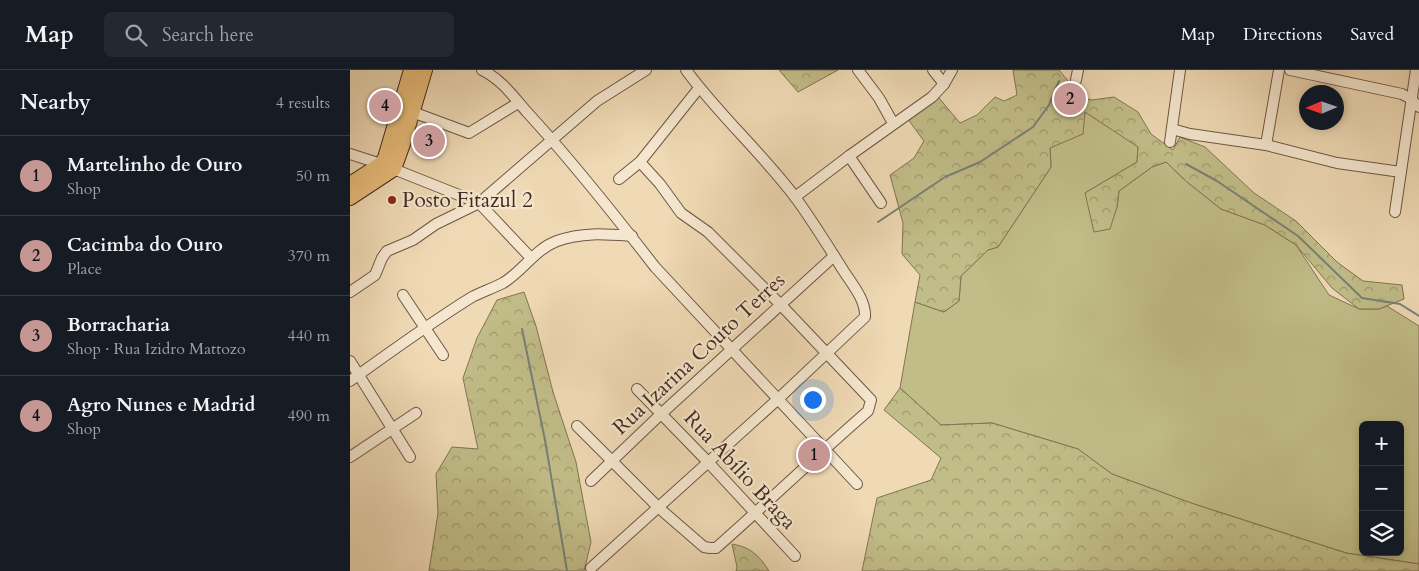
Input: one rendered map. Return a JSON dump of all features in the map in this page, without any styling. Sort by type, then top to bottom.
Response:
[{"type":"main road","points":[[407,110],[411,70]]},
{"type":"main road","points":[[351,192],[388,166],[407,110],[425,70]]},
{"type":"street","points":[[482,70],[500,81],[552,139],[632,236],[655,267],[857,484]]},
{"type":"street","points":[[350,292],[375,275],[387,251],[414,240],[436,224],[478,203],[597,101],[646,70]]},
{"type":"street","points":[[592,568],[778,400],[865,317],[864,305],[795,197],[699,88],[686,70]]},
{"type":"street","points":[[858,70],[879,98],[893,123]]},
{"type":"street","points":[[933,70],[944,84]]},
{"type":"street","points":[[795,197],[893,123],[932,97],[944,84],[952,70]]},
{"type":"street","points":[[1170,142],[1180,70]]},
{"type":"street","points":[[1266,145],[1279,70]]},
{"type":"street","points":[[1290,70],[1402,94],[1415,103]]},
{"type":"street","points":[[1394,212],[1415,103],[1416,70]]},
{"type":"street","points":[[619,179],[640,162],[699,88]]},
{"type":"street","points":[[407,110],[469,133],[518,103]]},
{"type":"street","points":[[1172,129],[1190,134],[1266,145],[1337,163],[1401,172]]},
{"type":"street","points":[[350,154],[388,166],[478,203],[531,258]]},
{"type":"street","points":[[848,156],[881,203]]},
{"type":"street","points":[[577,426],[659,508],[704,546],[716,548],[868,411],[871,405],[871,400],[780,304],[708,232],[681,213],[660,184],[640,162]]},
{"type":"street","points":[[354,378],[474,296],[504,282],[517,273],[531,258],[554,242],[578,234],[600,233],[632,236]]},
{"type":"street","name":"Rua Izarina Couto Terres","points":[[592,481],[661,414],[834,256]]},
{"type":"street","points":[[403,295],[443,355]]},
{"type":"street","points":[[350,361],[354,378],[392,428],[410,457]]},
{"type":"street","name":"Rua Abílio Braga","points":[[637,389],[795,556]]},
{"type":"street","points":[[350,457],[416,413]]},
{"type":"green space","points":[[779,70],[838,70],[798,92]]},
{"type":"green space","points":[[1013,70],[1059,70],[1082,98],[1092,100],[1114,97],[1138,112],[1151,134],[1173,150],[1180,137],[1205,147],[1254,193],[1296,221],[1337,262],[1363,281],[1402,285],[1404,299],[1379,309],[1359,309],[1332,288],[1296,245],[1265,225],[1221,209],[1187,182],[1166,162],[1152,167],[1119,191],[1117,207],[1110,229],[1094,232],[1085,193],[1137,162],[1138,147],[1085,112],[1083,134],[1050,148],[1051,167],[998,247],[988,250],[961,276],[959,301],[944,312],[915,302],[920,275],[902,254],[903,223],[890,175],[914,158],[924,141],[907,118],[939,98],[960,123],[977,115],[995,97],[1004,101],[1017,95]]},
{"type":"green space","points":[[1085,112],[1138,146],[1137,162],[1085,193],[1117,207],[1119,191],[1152,167],[1166,162],[1187,182],[1221,209],[1265,225],[1296,245],[1329,295],[1359,309],[1379,309],[1387,306],[1419,326],[1419,564],[1366,556],[1404,556],[1404,421],[1359,421],[1359,555],[1346,553],[1191,503],[1112,474],[1078,449],[992,423],[941,425],[900,388],[915,302],[944,312],[959,301],[961,276],[988,250],[998,247],[1051,167],[1050,148]]},
{"type":"green space","points":[[524,292],[536,326],[553,392],[576,462],[591,542],[584,571],[429,571],[438,513],[436,474],[452,447],[478,449],[463,378],[477,338],[497,300]]},
{"type":"green space","points":[[900,388],[941,425],[992,423],[1078,449],[1112,474],[1191,503],[1346,553],[1419,564],[1419,571],[862,571],[877,498],[931,480],[941,458],[884,410]]},
{"type":"green space","points":[[732,544],[744,547],[753,553],[762,560],[769,571],[736,571],[737,567]]},
{"type":"waterway","points":[[878,222],[945,177],[980,162],[1033,127],[1049,105],[1059,81]]},
{"type":"waterway","points":[[1186,164],[1217,181],[1298,236],[1362,298],[1400,304],[1419,316]]},
{"type":"waterway","points":[[522,329],[545,440],[567,571]]},
{"type":"place","name":"Cacimba do Ouro","points":[[1070,99]]},
{"type":"place","name":"Agro Nunes e Madrid","points":[[385,106]]},
{"type":"place","name":"Borracharia","points":[[429,141]]},
{"type":"place","name":"Posto Fitazul 2","points":[[392,200]]},
{"type":"place","name":"Martelinho de Ouro","points":[[814,455]]}]
